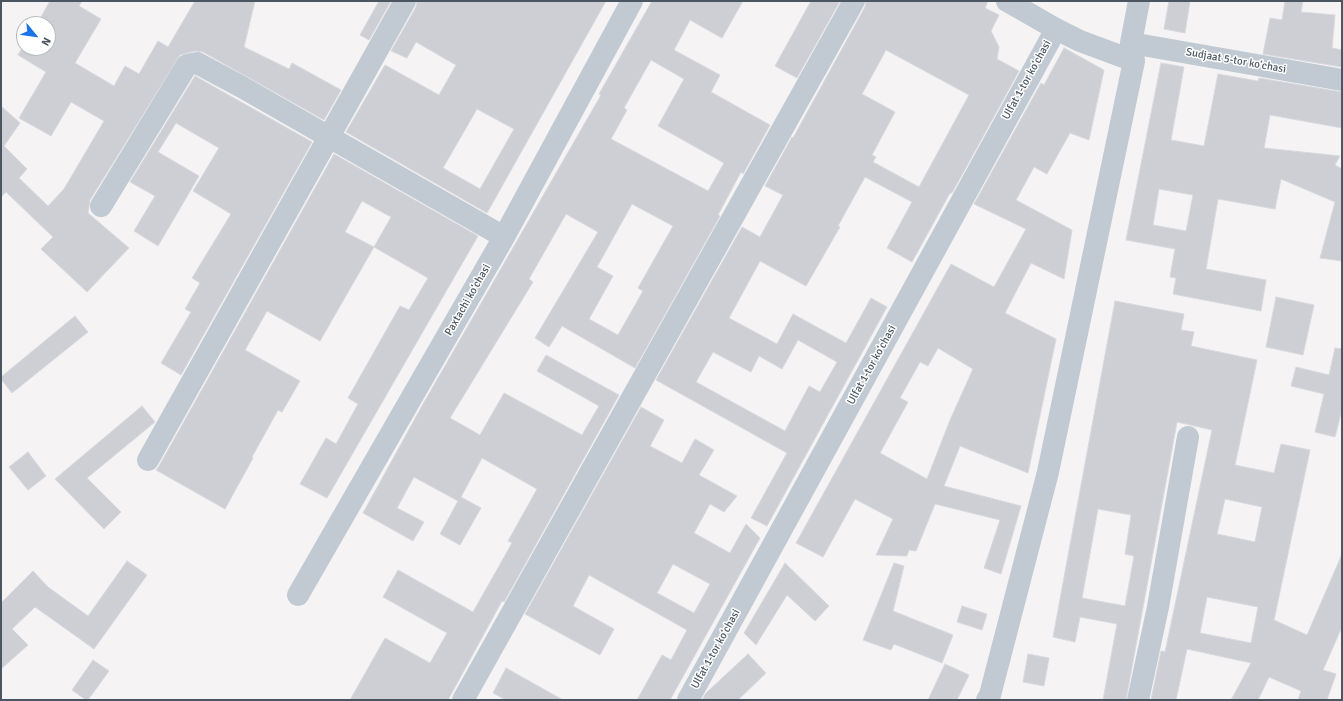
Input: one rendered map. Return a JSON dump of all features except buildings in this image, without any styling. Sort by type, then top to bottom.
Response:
[{"type":"street","points":[[148,460],[405,1]]},
{"type":"street","name":"Paxtachi koʻchasi","points":[[298,595],[504,237],[632,1]]},
{"type":"street","points":[[462,700],[854,1]]},
{"type":"street","name":"Sudjaat 5-tor koʻchasi","points":[[1007,1],[1080,41],[1132,52],[1342,80]]},
{"type":"street","points":[[991,698],[1048,472],[1132,52],[1139,1]]},
{"type":"street","name":"Ulfat 1-tor koʻchasi","points":[[688,700],[1056,29]]},
{"type":"street","points":[[101,206],[187,65],[197,63],[504,237]]},
{"type":"street","points":[[1138,700],[1158,608],[1188,437]]}]
